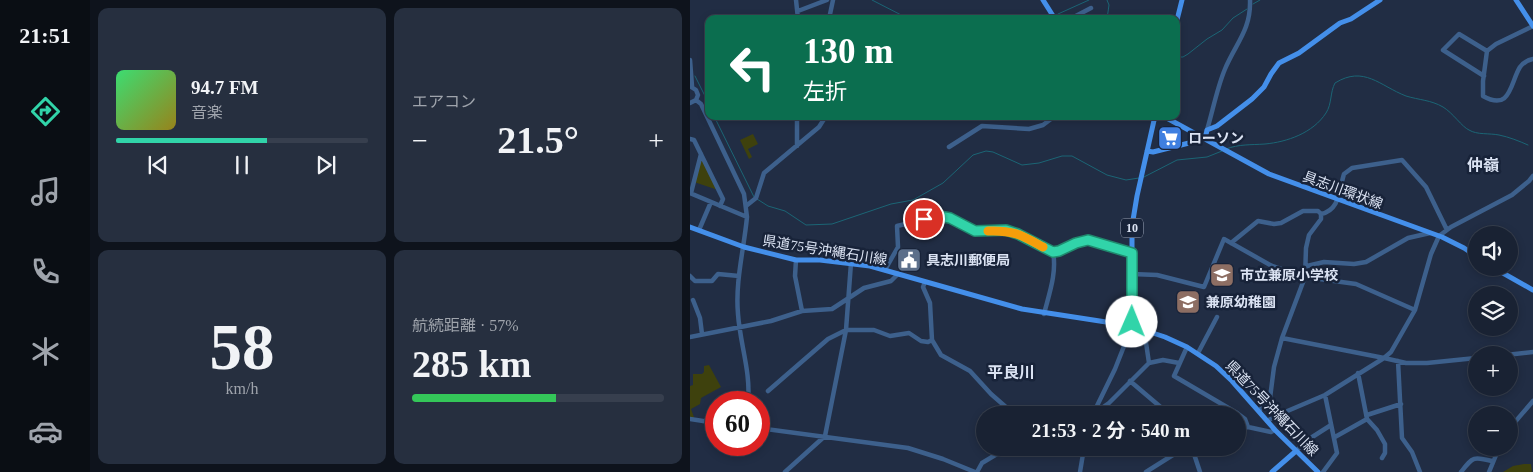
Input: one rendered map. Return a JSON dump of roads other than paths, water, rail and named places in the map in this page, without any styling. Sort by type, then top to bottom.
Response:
[{"type":"main road","points":[[1043,0],[1052,15]]},
{"type":"main road","points":[[1178,15],[1182,0]]},
{"type":"main road","points":[[1147,151],[1153,152],[1203,138],[1207,130],[1217,126],[1252,99],[1264,87],[1280,63],[1299,53],[1340,24],[1380,0]]},
{"type":"main road","points":[[1516,0],[1533,26]]},
{"type":"main road","name":"10","points":[[1132,326],[1134,210],[1154,120]]},
{"type":"main road","name":"具志川環状線","points":[[1170,120],[1269,174],[1439,236],[1468,251]]},
{"type":"main road","name":"県道75号沖縄石川線","points":[[690,227],[744,247],[796,260],[851,263],[885,270],[984,300],[1044,314],[1144,329],[1187,347],[1216,366],[1232,381],[1275,430],[1318,472]]},
{"type":"main road","points":[[1508,276],[1533,290]]},
{"type":"main road","points":[[1272,472],[1296,451]]},
{"type":"street","points":[[796,0],[798,15]]},
{"type":"street","points":[[798,11],[827,0]]},
{"type":"street","points":[[830,15],[833,0]]},
{"type":"street","points":[[1207,130],[1224,72],[1248,26],[1250,0]]},
{"type":"street","points":[[1078,15],[1091,8]]},
{"type":"street","points":[[1533,26],[1496,44],[1487,52],[1483,96],[1489,99],[1500,100],[1509,94],[1520,66],[1533,59]]},
{"type":"street","points":[[1484,76],[1443,50],[1459,34],[1487,52]]},
{"type":"street","points":[[690,60],[691,86],[698,92],[696,100],[690,103]]},
{"type":"street","points":[[696,100],[701,104],[705,112]]},
{"type":"street","points":[[709,120],[740,184],[746,206],[747,217],[738,304],[748,391]]},
{"type":"street","points":[[797,120],[797,146]]},
{"type":"street","points":[[746,206],[756,198],[764,173],[825,120]]},
{"type":"street","points":[[949,147],[982,126],[1029,129],[1043,125],[1050,120]]},
{"type":"street","points":[[690,139],[694,140],[723,199],[720,206]]},
{"type":"street","points":[[701,154],[690,193],[747,217]]},
{"type":"street","points":[[1321,214],[1328,213],[1335,206],[1344,174],[1352,168],[1402,160],[1426,187],[1447,230]]},
{"type":"street","points":[[1267,421],[1278,414],[1325,395],[1365,368],[1384,358],[1390,352],[1415,310],[1431,254],[1439,236],[1512,195],[1533,176]]},
{"type":"street","points":[[699,230],[711,202]]},
{"type":"street","points":[[1231,243],[1258,221],[1274,224],[1281,223],[1303,211],[1318,210],[1321,214]]},
{"type":"street","points":[[1259,411],[1270,398],[1274,367],[1282,338],[1305,277],[1307,266],[1306,248],[1309,235],[1321,219],[1321,214]]},
{"type":"street","points":[[885,270],[898,247],[897,226],[939,216],[950,218],[975,231],[1006,230],[1053,252],[1088,240],[1132,253]]},
{"type":"street","points":[[1307,266],[1324,262],[1354,264],[1366,262],[1408,238],[1430,233]]},
{"type":"street","points":[[1132,274],[1157,275],[1204,287],[1224,239],[1272,266],[1305,277],[1356,284],[1415,310]]},
{"type":"street","points":[[1044,314],[1053,280],[1053,252]]},
{"type":"street","points":[[796,260],[795,276],[802,311]]},
{"type":"street","points":[[785,472],[825,436],[846,330],[851,263]]},
{"type":"street","points":[[690,276],[695,281],[712,281],[718,274],[740,276]]},
{"type":"street","points":[[690,337],[771,320],[802,311],[828,310],[864,288],[891,281],[898,274]]},
{"type":"street","points":[[926,282],[923,288],[930,303],[932,340],[944,357],[970,371],[1006,406]]},
{"type":"street","points":[[692,300],[700,318],[702,334]]},
{"type":"street","points":[[1198,353],[1217,317]]},
{"type":"street","points":[[1096,406],[1115,369],[1132,326]]},
{"type":"street","points":[[1144,329],[1149,363]]},
{"type":"street","points":[[768,391],[828,339],[846,330],[874,330],[890,336],[909,333],[921,341],[928,342],[932,340]]},
{"type":"street","points":[[1282,338],[1398,362],[1414,363],[1468,359]]},
{"type":"street","points":[[1187,347],[1174,376],[1237,413],[1245,419],[1248,427],[1271,432],[1275,430]]},
{"type":"street","points":[[1518,354],[1533,352]]},
{"type":"street","points":[[1104,406],[1149,363],[1163,360],[1179,363]]},
{"type":"street","points":[[1398,362],[1402,438],[1412,452],[1420,472]]},
{"type":"street","points":[[1358,373],[1367,417],[1385,444],[1382,458]]},
{"type":"street","points":[[1130,381],[1159,406]]},
{"type":"street","points":[[1323,472],[1337,452],[1325,395]]},
{"type":"street","points":[[1518,418],[1533,401]]},
{"type":"street","points":[[1335,437],[1367,417],[1401,404]]},
{"type":"street","points":[[690,419],[705,421]]},
{"type":"street","points":[[1296,451],[1306,441],[1332,425]]},
{"type":"street","points":[[770,429],[908,448],[976,472],[982,463],[994,456]]},
{"type":"street","points":[[1080,472],[1083,456]]},
{"type":"street","points":[[1146,472],[1171,456]]},
{"type":"street","points":[[1195,456],[1200,472]]},
{"type":"street","points":[[1489,472],[1495,456]]},
{"type":"street","points":[[1461,472],[1472,458],[1476,457],[1492,461]]},
{"type":"waterway","points":[[872,0],[901,15]]},
{"type":"waterway","points":[[1058,14],[1089,0]]},
{"type":"waterway","points":[[1107,0],[1109,5],[1108,15]]},
{"type":"waterway","points":[[1253,4],[1260,0]]},
{"type":"waterway","points":[[1180,57],[1188,54],[1222,30],[1233,18],[1247,9]]},
{"type":"waterway","points":[[695,76],[705,96]]},
{"type":"waterway","points":[[1226,149],[1240,145],[1282,141],[1307,131],[1321,120],[1326,113],[1335,83],[1355,76],[1372,79],[1406,96],[1438,105],[1447,110],[1472,132],[1495,134],[1528,145]]},
{"type":"waterway","points":[[716,120],[754,197]]},
{"type":"waterway","points":[[757,199],[768,206],[785,211],[806,225],[832,224],[891,204],[913,200],[943,183],[973,155],[986,151],[993,152],[1022,165],[1039,163],[1062,156],[1072,156],[1107,175],[1126,180],[1139,178]]},
{"type":"waterway","points":[[1142,178],[1177,160],[1207,157],[1222,151]]},
{"type":"place","name":"ローソン","points":[[1170,138]]},
{"type":"place","name":"具志川郵便局","points":[[909,260]]},
{"type":"place","name":"市立兼原小学校","points":[[1222,275]]},
{"type":"place","name":"兼原幼稚園","points":[[1188,302]]},
{"type":"district","name":"仲嶺","points":[[1483,165]]},
{"type":"district","name":"平良川","points":[[1011,372]]}]
